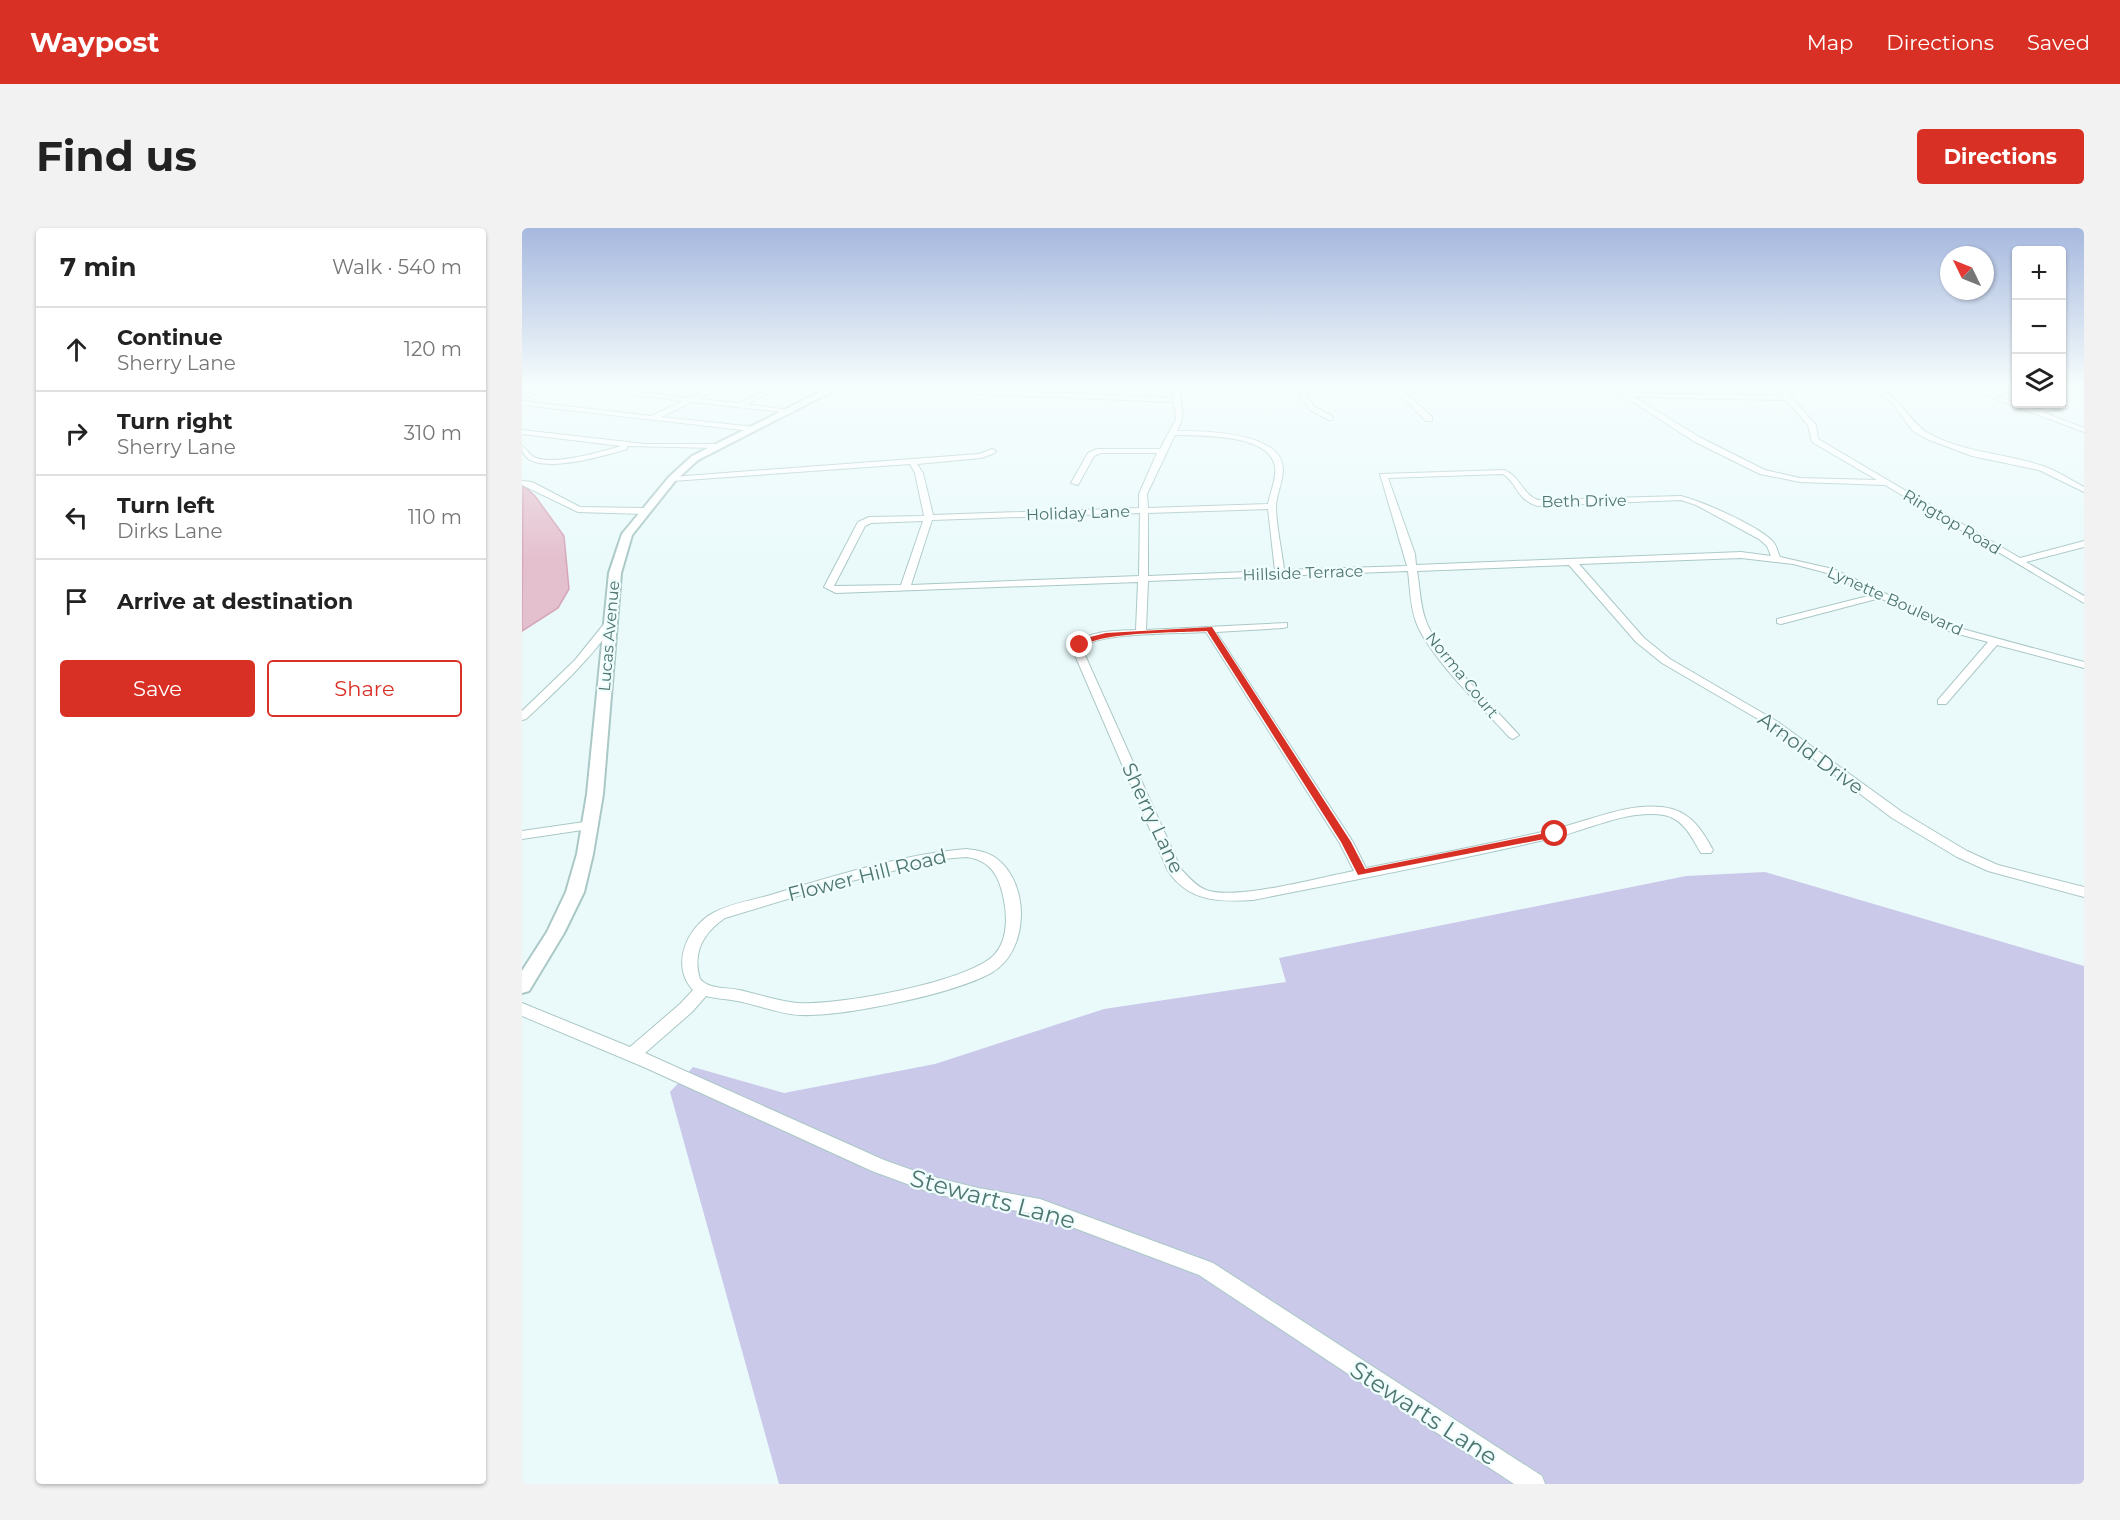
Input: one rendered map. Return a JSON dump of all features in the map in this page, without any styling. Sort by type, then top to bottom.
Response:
[{"type":"street","points":[[522,448],[531,459],[545,461],[600,453],[626,445]]},
{"type":"street","points":[[635,445],[664,447],[716,446]]},
{"type":"street","name":"Lucas Avenue","points":[[522,986],[555,933],[575,891],[591,825],[605,684],[608,626],[621,547],[627,534],[644,511],[672,479],[696,458],[719,445]]},
{"type":"street","points":[[1166,445],[1143,494],[1141,633],[1283,625]]},
{"type":"street","points":[[1259,445],[1278,461],[1279,467],[1272,506],[1280,574]]},
{"type":"street","points":[[1707,445],[1763,472],[1800,480],[1887,483]]},
{"type":"street","name":"Ringtop Road","points":[[1823,445],[2084,600]]},
{"type":"street","points":[[1950,445],[1975,454],[2042,468],[2084,490]]},
{"type":"street","points":[[672,479],[981,456],[992,451]]},
{"type":"street","points":[[1075,483],[1091,455],[1100,451],[1162,451]]},
{"type":"street","points":[[905,588],[929,517],[919,473],[912,462]]},
{"type":"street","name":"Beth Drive","points":[[1385,475],[1504,472],[1512,476],[1525,499],[1537,503],[1668,497],[1687,499],[1767,540],[1776,558]]},
{"type":"street","name":"Norma Court","points":[[1385,475],[1383,482],[1410,554],[1420,620],[1427,635],[1513,735]]},
{"type":"street","points":[[522,483],[530,484],[578,509],[644,511]]},
{"type":"street","name":"Holiday Lane","points":[[830,588],[861,524],[870,520],[1272,506]]},
{"type":"street","points":[[2019,561],[2084,544]]},
{"type":"street","name":"Hillside Terrace","points":[[830,588],[836,590],[905,588],[1718,555],[1776,558]]},
{"type":"street","name":"Lynette Boulevard","points":[[1776,558],[1830,571],[1931,620],[1994,642],[2084,665]]},
{"type":"street","name":"Arnold Drive","points":[[1571,561],[1633,632],[1666,661],[1774,724],[1897,815],[1962,854],[1993,868],[2084,892]]},
{"type":"street","points":[[1781,621],[1882,596]]},
{"type":"street","points":[[522,717],[569,674],[596,644],[608,626]]},
{"type":"street","points":[[1209,629],[1346,842],[1362,873]]},
{"type":"street","name":"Sherry Lane","points":[[1141,633],[1095,637],[1085,640],[1078,650],[1175,871],[1186,885],[1203,895],[1253,895],[1555,834],[1648,811],[1669,812],[1689,821],[1706,850]]},
{"type":"street","points":[[1942,702],[1994,642]]},
{"type":"street","points":[[522,835],[591,825]]},
{"type":"street","name":"Flower Hill Road","points":[[966,853],[982,855],[991,859],[1001,869],[1009,892],[1014,922],[1011,936],[998,961],[980,973],[961,981],[918,991],[806,1009],[774,1005],[738,995],[702,990],[695,986],[691,978],[689,960],[695,936],[706,923],[727,912],[829,882],[942,855],[966,853]]},
{"type":"street","points":[[632,1055],[686,1008],[702,990]]},
{"type":"street","name":"Stewarts Lane","points":[[522,1009],[632,1055],[878,1166],[928,1184],[978,1197],[1040,1207],[1206,1269],[1534,1484]]},
{"type":"shaded area","points":[[523,485],[535,496],[564,536],[569,589],[558,608],[522,631]]},
{"type":"shaded area","points":[[1765,872],[2084,966],[2084,1484],[779,1484],[670,1092],[693,1067],[784,1093],[935,1064],[1104,1009],[1286,982],[1279,958],[1686,876]]},
{"type":"route","points":[[1080,645],[1085,640],[1106,635],[1209,629],[1346,842],[1362,873],[1555,834]]}]
